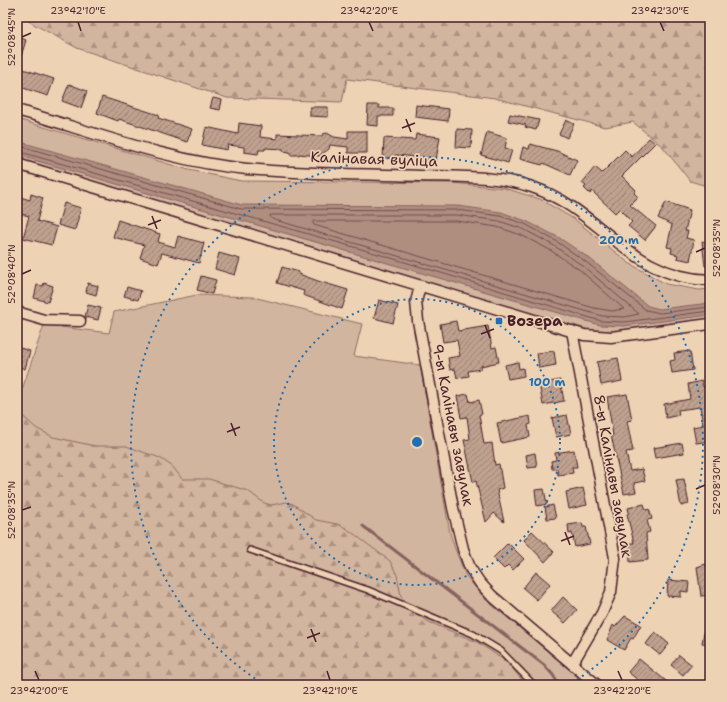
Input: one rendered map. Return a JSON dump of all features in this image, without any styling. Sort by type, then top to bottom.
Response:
[{"type":"street","name":"Калінавая вуліца","points":[[17,110],[169,155],[220,166],[294,172],[489,179],[531,187],[551,195],[570,206],[644,262],[679,277],[710,280]]},
{"type":"street","points":[[17,164],[420,286],[595,337],[611,337],[710,324]]},
{"type":"street","name":"9-ы Калінавы завулак","points":[[420,286],[416,302],[418,321],[453,508],[463,549],[470,568],[480,583],[491,595],[597,685]]},
{"type":"street","points":[[17,312],[44,320],[80,321]]},
{"type":"street","name":"8-ы Калінавы завулак","points":[[572,331],[615,558],[611,592],[602,613],[572,664]]},
{"type":"lane","points":[[250,550],[368,590],[473,634],[501,651],[534,685]]},
{"type":"green space","points":[[21,17],[710,17],[710,187],[690,181],[663,147],[633,122],[605,127],[495,98],[347,79],[342,102],[227,98],[77,48]]},
{"type":"green space","points":[[17,119],[189,170],[241,181],[452,183],[504,188],[540,199],[574,219],[629,263],[666,284],[699,290],[710,289],[710,319],[596,332],[426,283],[17,161]]},
{"type":"green space","points":[[197,295],[253,297],[362,324],[354,356],[420,365],[450,533],[466,576],[486,600],[588,685],[17,685],[17,404],[44,325],[109,333],[114,312]]},
{"type":"green space","points":[[17,411],[36,428],[53,437],[95,446],[126,446],[160,458],[173,467],[182,479],[209,479],[248,491],[264,503],[271,505],[287,502],[293,504],[316,520],[337,524],[346,528],[390,561],[397,575],[401,596],[411,611],[429,622],[477,642],[507,662],[526,685],[17,685]]},
{"type":"water","points":[[17,141],[242,205],[458,206],[501,212],[526,221],[558,237],[589,258],[648,306],[660,309],[710,303],[710,315],[624,326],[600,325],[17,155]]},
{"type":"building","points":[[17,37],[26,40],[19,63],[17,63]]},
{"type":"building","points":[[17,67],[54,79],[48,96],[17,86]]},
{"type":"building","points":[[69,84],[87,91],[81,108],[62,101]]},
{"type":"building","points":[[102,97],[159,115],[158,118],[192,129],[187,142],[97,113]]},
{"type":"building","points":[[213,98],[222,100],[220,110],[210,108]]},
{"type":"building","points":[[368,105],[379,105],[379,108],[393,108],[393,116],[378,116],[378,126],[367,125]]},
{"type":"building","points":[[416,105],[449,109],[448,121],[415,117]]},
{"type":"building","points":[[310,107],[328,107],[328,117],[310,116]]},
{"type":"building","points":[[510,114],[539,120],[536,130],[525,127],[526,125],[508,121]]},
{"type":"building","points":[[566,120],[574,124],[567,138],[559,134]]},
{"type":"building","points":[[239,123],[261,126],[260,137],[277,139],[277,134],[322,136],[323,134],[327,133],[334,137],[348,139],[348,131],[367,131],[367,153],[348,153],[348,147],[330,145],[329,149],[319,156],[299,154],[290,155],[290,152],[283,151],[283,149],[265,148],[265,150],[259,150],[258,154],[244,152],[244,147],[228,145],[227,150],[202,145],[206,127],[238,134]]},
{"type":"building","points":[[457,129],[472,130],[471,148],[456,147]]},
{"type":"building","points":[[487,132],[507,138],[505,148],[512,150],[508,163],[481,155]]},
{"type":"building","points":[[416,134],[440,137],[436,160],[430,159],[429,163],[417,161],[418,158],[395,155],[395,158],[383,158],[384,138],[415,140]]},
{"type":"building","points":[[649,138],[655,143],[622,176],[636,190],[634,193],[638,197],[630,205],[656,226],[645,240],[628,226],[632,222],[619,209],[615,213],[592,191],[590,194],[584,188],[586,186],[582,183],[595,167],[602,173],[625,150],[632,157]]},
{"type":"building","points":[[530,144],[557,151],[577,160],[570,175],[543,163],[542,165],[520,159],[523,147],[529,149]]},
{"type":"building","points":[[31,194],[43,198],[37,221],[57,227],[52,245],[23,238],[29,216],[17,213],[17,196],[30,200]]},
{"type":"building","points":[[666,202],[690,210],[685,231],[688,231],[686,238],[694,240],[690,261],[677,258],[678,255],[671,253],[672,248],[667,247],[672,225],[658,218]]},
{"type":"building","points":[[64,203],[81,208],[75,230],[58,225]]},
{"type":"building","points":[[118,220],[160,234],[158,242],[175,247],[178,236],[204,243],[199,263],[162,253],[158,264],[140,258],[144,245],[113,237]]},
{"type":"building","points":[[702,241],[710,243],[710,266],[705,266]]},
{"type":"building","points":[[219,253],[240,259],[235,275],[215,269]]},
{"type":"building","points":[[282,267],[299,272],[299,274],[318,281],[348,290],[342,309],[303,295],[304,291],[277,283]]},
{"type":"building","points":[[201,276],[216,280],[212,294],[197,290]]},
{"type":"building","points":[[44,283],[53,286],[48,302],[34,298],[37,285],[43,286]]},
{"type":"building","points":[[88,283],[98,286],[96,295],[86,292]]},
{"type":"building","points":[[127,287],[141,291],[138,300],[124,296]]},
{"type":"building","points":[[379,300],[398,305],[393,323],[374,318]]},
{"type":"building","points":[[88,305],[101,308],[98,320],[85,317]]},
{"type":"building","points":[[456,321],[458,331],[488,326],[492,348],[496,347],[499,362],[481,366],[481,369],[468,371],[469,376],[457,378],[455,369],[450,370],[448,358],[460,356],[457,340],[443,342],[440,324]]},
{"type":"building","points":[[17,347],[30,351],[25,369],[17,366]]},
{"type":"building","points":[[554,351],[556,365],[539,368],[537,353]]},
{"type":"building","points":[[690,351],[693,370],[672,373],[670,361],[675,360],[674,353]]},
{"type":"building","points":[[618,358],[622,381],[601,385],[597,362]]},
{"type":"building","points":[[518,362],[519,369],[523,368],[524,376],[508,379],[505,365]]},
{"type":"building","points":[[560,380],[564,401],[543,405],[539,384]]},
{"type":"building","points":[[702,381],[703,387],[708,386],[710,395],[710,441],[696,443],[693,427],[703,425],[700,407],[678,410],[679,415],[666,418],[664,404],[690,399],[688,384]]},
{"type":"building","points":[[468,394],[470,402],[479,400],[482,414],[479,415],[484,444],[492,443],[495,465],[499,464],[503,488],[497,490],[504,522],[494,513],[486,522],[476,481],[473,482],[464,440],[470,439],[467,417],[461,418],[457,396]]},
{"type":"building","points":[[627,394],[632,420],[627,421],[633,451],[626,452],[630,471],[642,469],[645,481],[634,483],[636,492],[624,494],[611,435],[613,435],[607,397]]},
{"type":"building","points":[[567,415],[571,434],[556,437],[552,418]]},
{"type":"building","points":[[530,416],[531,424],[528,425],[530,437],[501,443],[497,423]]},
{"type":"building","points":[[682,443],[684,453],[655,458],[653,448]]},
{"type":"building","points":[[574,450],[577,467],[572,467],[573,473],[558,475],[557,469],[552,469],[551,461],[556,460],[555,453]]},
{"type":"building","points":[[535,453],[537,467],[528,468],[526,455]]},
{"type":"building","points":[[684,479],[689,504],[681,506],[676,480]]},
{"type":"building","points":[[583,488],[587,505],[569,509],[566,492]]},
{"type":"building","points":[[544,489],[547,504],[537,506],[535,490]]},
{"type":"building","points":[[644,504],[646,510],[649,509],[652,519],[647,520],[650,532],[646,533],[648,560],[630,562],[629,543],[634,543],[627,514],[629,513],[628,508]]},
{"type":"building","points":[[553,505],[556,518],[547,519],[545,507]]},
{"type":"building","points":[[582,523],[583,527],[586,527],[590,544],[575,547],[572,533],[569,534],[568,525]]},
{"type":"building","points":[[532,531],[554,552],[545,562],[524,540]]},
{"type":"building","points":[[508,543],[524,559],[513,570],[508,565],[504,569],[493,558]]},
{"type":"building","points":[[706,564],[710,582],[710,595],[701,596],[697,567]]},
{"type":"building","points":[[536,572],[550,584],[537,600],[523,588]]},
{"type":"building","points":[[668,580],[689,582],[688,592],[681,591],[681,597],[667,596]]},
{"type":"building","points":[[563,597],[577,610],[565,623],[551,611]]},
{"type":"building","points":[[625,616],[641,625],[633,639],[631,638],[624,650],[607,640],[613,625],[615,627]]},
{"type":"building","points":[[706,621],[710,622],[710,644],[702,643]]},
{"type":"building","points":[[655,632],[669,644],[660,655],[646,644]]},
{"type":"building","points":[[679,655],[692,665],[683,675],[671,665]]},
{"type":"building","points":[[639,659],[671,685],[644,685],[628,672]]},
{"type":"waterway","points":[[363,526],[544,665],[559,685]]},
{"type":"place","name":"Возера","points":[[499,321]]}]
